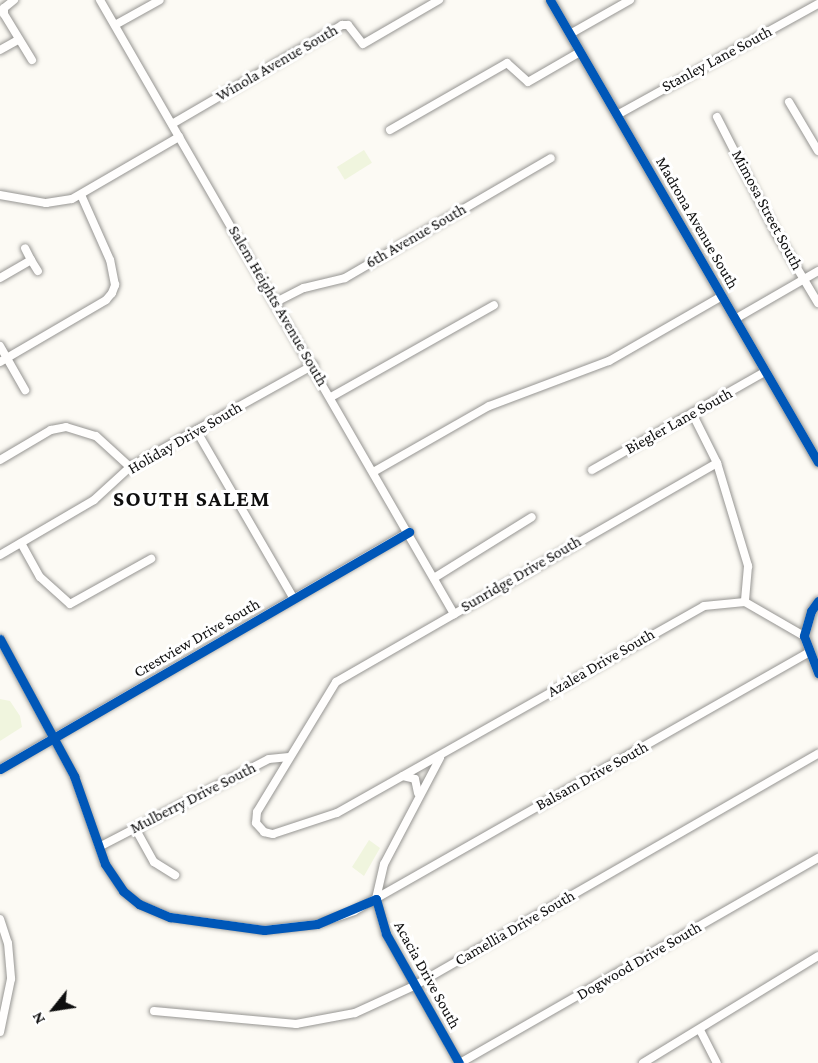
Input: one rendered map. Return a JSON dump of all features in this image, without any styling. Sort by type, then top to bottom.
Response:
[{"type":"main road","name":"Madrona Avenue South","points":[[550,0],[817,459]]},
{"type":"main road","points":[[818,601],[810,611],[804,636],[808,653],[818,673]]},
{"type":"street","points":[[14,0],[4,8],[18,40],[32,60]]},
{"type":"street","name":"Salem Heights Avenue South","points":[[100,0],[375,471],[454,614]]},
{"type":"street","points":[[115,25],[160,0]]},
{"type":"street","name":"Winola Avenue South","points":[[172,124],[342,25],[348,25],[363,44],[439,0]]},
{"type":"street","points":[[570,34],[630,0]]},
{"type":"street","name":"Stanley Lane South","points":[[617,115],[818,4]]},
{"type":"street","points":[[0,50],[18,40]]},
{"type":"street","points":[[390,130],[507,63],[528,82],[580,52]]},
{"type":"street","points":[[789,102],[818,151]]},
{"type":"street","name":"Mimosa Street South","points":[[717,117],[818,303]]},
{"type":"street","points":[[0,195],[54,203],[81,195],[179,137]]},
{"type":"street","name":"6th Avenue South","points":[[276,302],[304,288],[345,278],[551,158]]},
{"type":"street","points":[[4,360],[106,300],[112,293],[115,285],[110,260],[81,195]]},
{"type":"street","points":[[25,248],[38,271]]},
{"type":"street","points":[[0,278],[32,260]]},
{"type":"street","points":[[735,319],[818,272]]},
{"type":"street","points":[[375,471],[489,406],[609,362],[722,296]]},
{"type":"street","points":[[331,397],[494,305]]},
{"type":"street","points":[[0,346],[4,360],[26,390]]},
{"type":"street","name":"Holiday Drive South","points":[[0,555],[94,500],[129,467],[313,365]]},
{"type":"street","name":"Biegler Lane South","points":[[592,470],[693,415],[766,371]]},
{"type":"street","points":[[693,415],[717,463],[748,566],[745,602],[804,636]]},
{"type":"street","points":[[0,460],[51,430],[66,427],[96,436],[129,467]]},
{"type":"street","points":[[195,430],[294,599]]},
{"type":"street","name":"Sunridge Drive South","points":[[256,823],[257,812],[289,757],[329,691],[340,679],[717,463]]},
{"type":"street","points":[[435,578],[532,517]]},
{"type":"street","name":"Crestview Drive South","points":[[0,769],[409,532]]},
{"type":"street","points":[[21,543],[40,578],[70,604],[151,559]]},
{"type":"street","name":"Azalea Drive South","points":[[256,823],[264,832],[273,834],[311,824],[441,756],[691,611],[714,603],[745,602]]},
{"type":"street","name":"Balsam Drive South","points":[[0,639],[74,776],[99,847],[123,891],[139,904],[170,917],[239,928],[285,929],[338,918],[376,898],[808,653]]},
{"type":"street","name":"Camellia Drive South","points":[[154,1011],[296,1024],[355,1013],[414,986],[818,754]]},
{"type":"street","name":"Acacia Drive South","points":[[441,756],[418,795],[384,864],[376,898],[386,934],[459,1063]]},
{"type":"street","name":"Mulberry Drive South","points":[[99,847],[269,759],[289,757]]},
{"type":"street","points":[[403,776],[415,779],[418,795]]},
{"type":"street","points":[[135,828],[154,862],[175,875]]},
{"type":"street","name":"Dogwood Drive South","points":[[459,1063],[818,858]]},
{"type":"street","points":[[0,919],[8,943],[11,979],[0,1032]]},
{"type":"street","points":[[643,1063],[818,956]]},
{"type":"street","points":[[700,1030],[717,1063]]},
{"type":"green space","points":[[364,150],[372,163],[345,180],[337,167]]},
{"type":"green space","points":[[0,699],[10,701],[20,716],[22,727],[0,741]]},
{"type":"green space","points":[[369,840],[380,848],[364,876],[352,867]]},
{"type":"cycle path","points":[[550,0],[818,462]]},
{"type":"cycle path","points":[[0,769],[409,532]]},
{"type":"cycle path","points":[[818,601],[811,611],[804,636],[818,673]]},
{"type":"cycle path","points":[[0,639],[74,776],[105,864],[123,891],[139,904],[170,917],[264,930],[317,924],[376,899],[386,934],[459,1063]]},
{"type":"district","name":"SOUTH SALEM","points":[[192,499]]}]
